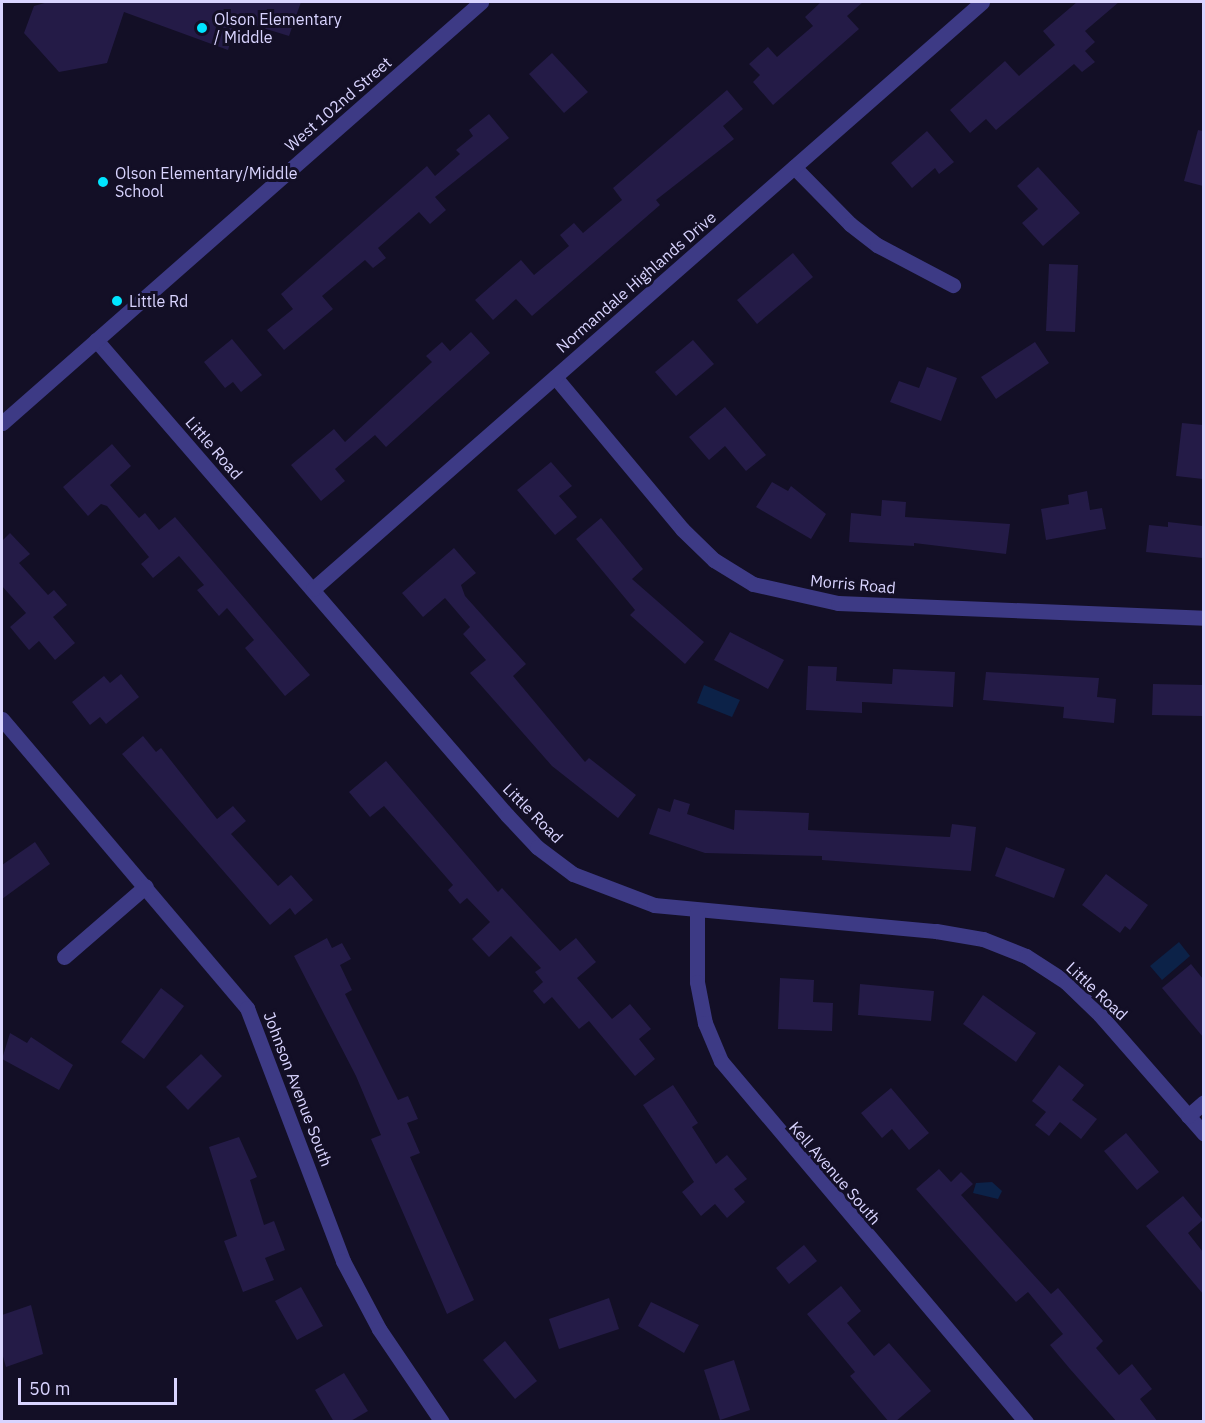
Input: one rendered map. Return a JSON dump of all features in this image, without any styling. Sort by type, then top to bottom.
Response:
[{"type":"street","name":"West 102nd Street","points":[[2,423],[481,2]]},
{"type":"street","name":"Normandale Highlands Drive","points":[[313,589],[982,2]]},
{"type":"street","points":[[794,166],[859,231],[953,285]]},
{"type":"street","name":"Little Road","points":[[96,340],[537,847],[573,874],[612,893],[698,912],[936,931],[983,939],[1026,957],[1066,982],[1100,1015],[1203,1134]]},
{"type":"street","name":"Morris Road","points":[[555,377],[682,529],[714,560],[753,584],[838,603],[1203,618]]},
{"type":"street","name":"Johnson Avenue South","points":[[2,719],[248,1008],[343,1261],[379,1329],[442,1422]]},
{"type":"street","points":[[63,957],[146,886]]},
{"type":"street","name":"Kell Avenue South","points":[[698,912],[697,982],[705,1023],[721,1061],[1026,1422]]},
{"type":"street","points":[[1188,1116],[1203,1102]]},
{"type":"water","points":[[704,685],[740,700],[732,717],[697,703]]},
{"type":"water","points":[[1179,942],[1190,956],[1162,980],[1150,966]]},
{"type":"water","points":[[992,1182],[1002,1191],[998,1199],[973,1193],[976,1183]]},
{"type":"building","points":[[48,2],[301,2],[289,36],[237,20],[228,50],[124,12],[107,63],[59,72],[24,33],[34,6]]},
{"type":"building","points":[[821,2],[863,2],[847,16],[859,29],[773,105],[753,82],[760,75],[749,64],[768,47],[777,57],[813,26],[805,17]]},
{"type":"building","points":[[1077,2],[1119,2],[1085,31],[1095,42],[1085,51],[1095,62],[1082,72],[1074,64],[996,130],[986,119],[970,133],[950,110],[1005,61],[1019,76],[1055,45],[1043,31]]},
{"type":"building","points":[[552,53],[588,92],[564,113],[529,74]]},
{"type":"building","points":[[727,90],[743,109],[723,126],[734,139],[656,200],[660,205],[532,316],[516,299],[493,320],[475,300],[521,260],[534,275],[569,246],[560,235],[574,223],[583,233],[622,200],[613,188]]},
{"type":"building","points":[[489,114],[509,138],[435,197],[446,210],[430,224],[419,212],[378,248],[386,258],[373,268],[365,260],[322,296],[333,309],[284,350],[267,330],[293,309],[281,294],[427,166],[435,176],[460,154],[456,150],[473,136],[469,130]]},
{"type":"building","points":[[1198,130],[1203,131],[1203,186],[1184,181]]},
{"type":"building","points":[[927,131],[954,162],[939,174],[935,168],[912,188],[891,163]]},
{"type":"building","points":[[1038,167],[1080,213],[1043,246],[1022,223],[1038,209],[1017,186]]},
{"type":"building","points":[[793,253],[813,277],[757,324],[737,300]]},
{"type":"building","points":[[1049,264],[1078,265],[1075,332],[1046,331]]},
{"type":"building","points":[[471,332],[490,353],[386,447],[375,435],[335,469],[345,481],[321,501],[291,465],[334,429],[345,442],[432,362],[426,356],[442,342],[450,351]]},
{"type":"building","points":[[232,339],[262,375],[241,392],[233,382],[225,388],[204,362]]},
{"type":"building","points":[[693,340],[714,364],[676,396],[655,372]]},
{"type":"building","points":[[1035,342],[1049,363],[996,399],[981,377]]},
{"type":"building","points":[[927,367],[957,378],[941,421],[890,402],[899,381],[919,388]]},
{"type":"building","points":[[725,407],[766,455],[746,471],[725,446],[709,460],[689,437]]},
{"type":"building","points":[[1182,423],[1203,425],[1203,479],[1176,476]]},
{"type":"building","points":[[112,444],[131,466],[110,485],[139,518],[145,513],[159,530],[175,517],[310,675],[285,696],[245,648],[254,640],[227,608],[219,616],[197,590],[204,585],[179,556],[153,578],[141,564],[149,557],[107,506],[101,504],[88,516],[63,487]]},
{"type":"building","points":[[551,462],[572,486],[559,496],[577,517],[555,535],[517,490]]},
{"type":"building","points":[[772,482],[788,491],[791,486],[826,514],[811,539],[756,507]]},
{"type":"building","points":[[1087,491],[1090,510],[1102,508],[1106,529],[1046,540],[1041,509],[1069,504],[1068,495]]},
{"type":"building","points":[[882,500],[906,502],[905,517],[1010,524],[1006,554],[914,543],[914,546],[849,542],[851,513],[881,516]]},
{"type":"building","points":[[601,518],[643,569],[632,579],[704,642],[685,664],[630,615],[635,610],[576,539]]},
{"type":"building","points":[[1168,522],[1203,526],[1203,558],[1146,552],[1149,525],[1168,527]]},
{"type":"building","points":[[10,533],[30,554],[19,563],[48,595],[54,590],[67,605],[53,617],[75,643],[55,660],[39,641],[29,650],[10,627],[26,613],[2,586],[2,541]]},
{"type":"building","points":[[454,548],[476,573],[461,585],[465,596],[526,664],[513,676],[585,762],[589,758],[636,795],[618,818],[552,766],[470,673],[486,660],[463,634],[470,627],[445,598],[423,617],[402,593]]},
{"type":"building","points":[[730,632],[784,660],[768,689],[714,660]]},
{"type":"building","points":[[808,666],[837,667],[836,681],[892,684],[893,669],[955,672],[953,707],[862,702],[862,713],[806,710]]},
{"type":"building","points":[[986,672],[1099,678],[1097,697],[1116,699],[1114,723],[1063,718],[1064,707],[983,700]]},
{"type":"building","points":[[121,674],[139,697],[106,724],[100,717],[90,725],[72,702],[104,676],[110,683]]},
{"type":"building","points":[[1153,684],[1203,685],[1203,716],[1152,715]]},
{"type":"building","points":[[143,736],[156,752],[161,748],[217,819],[233,806],[246,821],[231,834],[278,886],[291,875],[313,900],[295,915],[290,908],[270,925],[122,754]]},
{"type":"building","points":[[386,761],[498,892],[502,888],[560,951],[576,938],[596,962],[577,978],[612,1019],[630,1004],[651,1029],[639,1039],[655,1059],[635,1076],[589,1021],[579,1029],[552,997],[544,1004],[533,991],[543,982],[535,972],[541,968],[511,936],[489,957],[472,939],[490,922],[467,898],[460,904],[448,890],[453,885],[384,806],[370,817],[349,792]]},
{"type":"building","points":[[674,799],[690,804],[687,814],[734,830],[735,810],[809,813],[808,830],[950,837],[952,824],[976,827],[971,871],[822,860],[822,856],[705,853],[649,834],[658,808],[670,812]]},
{"type":"building","points":[[35,842],[50,864],[2,899],[2,865]]},
{"type":"building","points":[[1006,847],[1065,869],[1054,898],[995,876]]},
{"type":"building","points":[[1106,874],[1148,905],[1130,930],[1125,926],[1120,933],[1082,905]]},
{"type":"building","points":[[327,938],[332,948],[342,943],[351,959],[340,965],[352,990],[345,994],[398,1100],[408,1096],[418,1119],[407,1123],[420,1153],[410,1157],[474,1300],[447,1314],[371,1139],[381,1135],[356,1076],[294,956]]},
{"type":"building","points":[[1191,964],[1203,979],[1203,1037],[1162,988]]},
{"type":"building","points":[[780,978],[814,980],[813,1002],[833,1003],[832,1031],[778,1029]]},
{"type":"building","points":[[860,984],[934,991],[931,1021],[858,1015]]},
{"type":"building","points":[[161,988],[184,1006],[144,1059],[121,1042]]},
{"type":"building","points":[[983,995],[1036,1033],[1016,1062],[963,1024]]},
{"type":"building","points":[[10,1033],[27,1043],[31,1037],[73,1065],[59,1090],[2,1059]]},
{"type":"building","points":[[201,1054],[222,1076],[188,1110],[166,1087]]},
{"type":"building","points":[[1059,1065],[1084,1085],[1072,1100],[1097,1119],[1081,1139],[1060,1122],[1049,1136],[1035,1125],[1046,1112],[1032,1101]]},
{"type":"building","points":[[673,1085],[698,1123],[692,1127],[716,1164],[727,1155],[747,1179],[734,1189],[745,1202],[727,1218],[715,1204],[701,1216],[682,1192],[694,1182],[643,1105]]},
{"type":"building","points":[[891,1088],[929,1133],[909,1150],[892,1129],[882,1138],[861,1113]]},
{"type":"building","points":[[1126,1133],[1159,1172],[1137,1190],[1104,1151]]},
{"type":"building","points":[[239,1137],[257,1177],[250,1180],[264,1225],[274,1221],[285,1250],[265,1258],[274,1280],[243,1292],[224,1241],[237,1236],[209,1147]]},
{"type":"building","points":[[939,1169],[951,1182],[961,1172],[973,1184],[961,1195],[1051,1294],[1058,1288],[1103,1341],[1096,1348],[1119,1375],[1132,1364],[1152,1389],[1140,1399],[1158,1422],[1117,1422],[1070,1369],[1050,1345],[1063,1334],[1028,1292],[1016,1302],[916,1189]]},
{"type":"building","points":[[1183,1196],[1203,1220],[1188,1233],[1203,1252],[1203,1294],[1146,1226]]},
{"type":"building","points":[[804,1245],[817,1261],[789,1284],[776,1268]]},
{"type":"building","points":[[841,1286],[861,1311],[847,1323],[874,1356],[889,1343],[931,1391],[895,1422],[889,1422],[850,1376],[855,1372],[807,1314]]},
{"type":"building","points":[[301,1287],[323,1326],[297,1340],[275,1301]]},
{"type":"building","points":[[609,1298],[619,1329],[559,1349],[549,1319]]},
{"type":"building","points":[[651,1302],[699,1325],[684,1353],[638,1326]]},
{"type":"building","points":[[31,1305],[43,1354],[6,1367],[2,1353],[2,1315]]},
{"type":"building","points":[[505,1341],[537,1381],[515,1399],[483,1360]]},
{"type":"building","points":[[734,1360],[750,1410],[720,1420],[704,1370]]},
{"type":"building","points":[[344,1373],[368,1411],[349,1422],[334,1422],[315,1390]]},
{"type":"place","name":"Olson Elementary / Middle","points":[[202,28]]},
{"type":"place","name":"Olson Elementary/Middle School","points":[[103,182]]},
{"type":"place","name":"Little Rd","points":[[117,301]]}]
